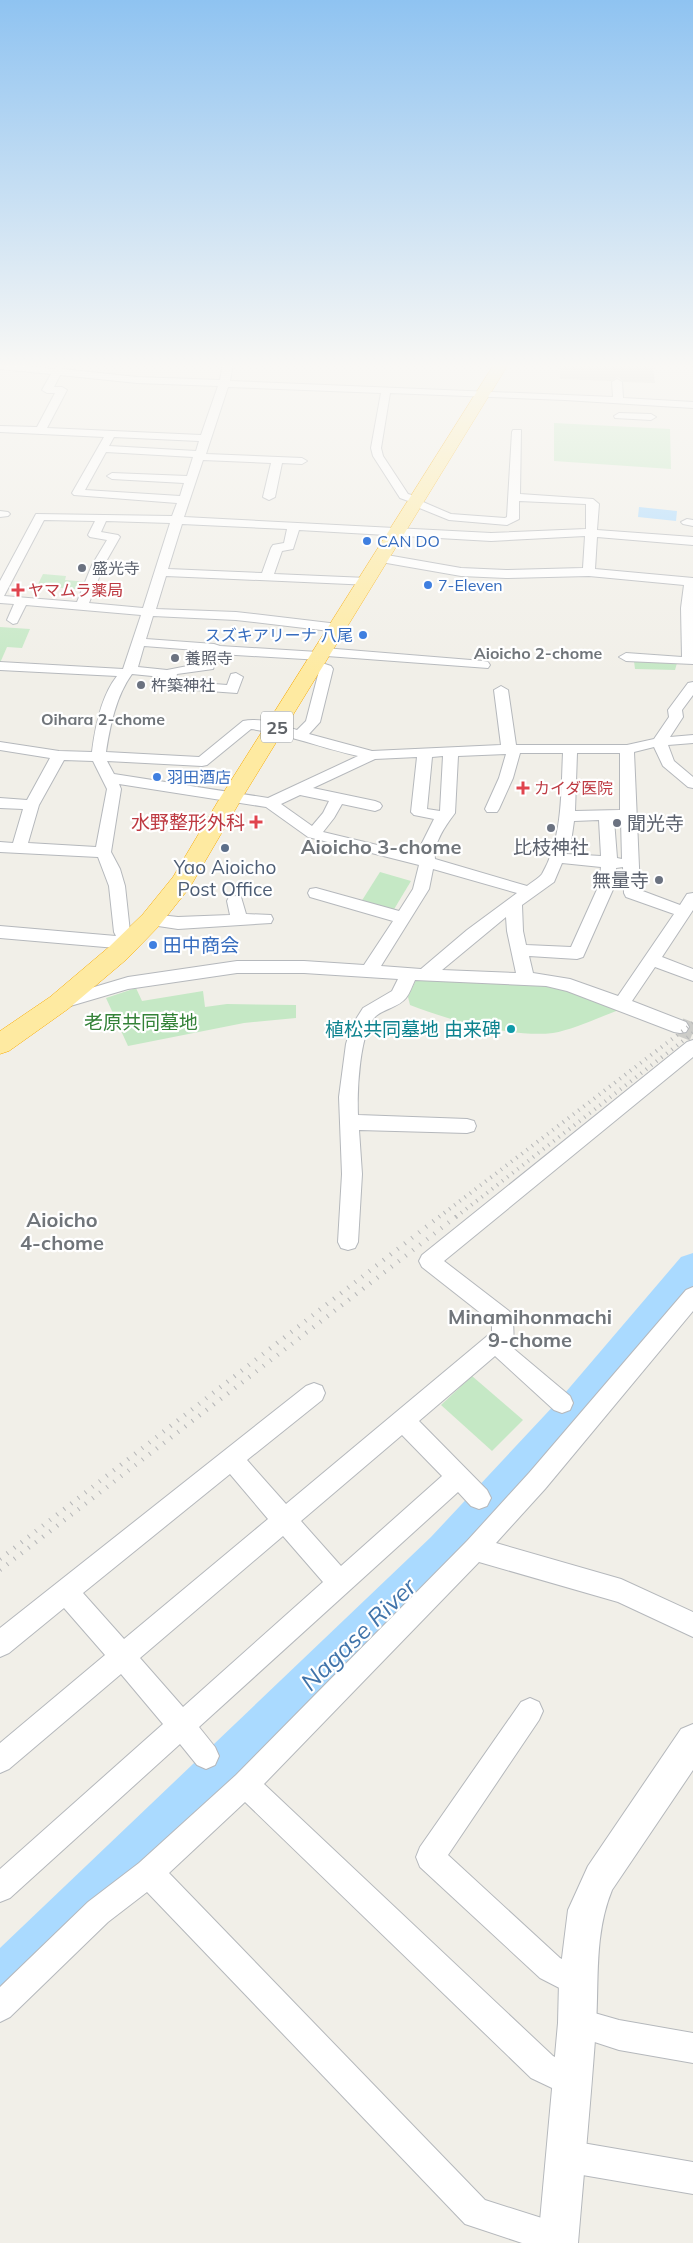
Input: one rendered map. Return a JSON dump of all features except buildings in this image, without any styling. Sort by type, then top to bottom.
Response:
[{"type":"highway","name":"25","points":[[0,1044],[59,1003],[128,943],[151,920],[182,882],[231,798],[437,468]]},
{"type":"street","points":[[92,468],[78,493],[184,500]]},
{"type":"street","points":[[128,943],[122,932],[117,886],[112,869],[103,852],[114,789],[98,756],[102,731],[111,703],[118,685],[128,671],[139,642],[195,468]]},
{"type":"street","points":[[269,497],[275,468]]},
{"type":"street","points":[[386,468],[404,496],[448,517],[507,522],[513,518],[516,468]]},
{"type":"street","points":[[112,476],[191,480]]},
{"type":"street","points":[[515,497],[589,501],[593,504],[589,572]]},
{"type":"street","points":[[0,593],[40,516],[294,525],[396,533],[491,537],[564,532],[592,533],[693,541]]},
{"type":"street","points":[[82,606],[98,565],[114,537],[94,536],[102,518]]},
{"type":"street","points":[[266,578],[277,548],[289,546],[294,525]]},
{"type":"street","points":[[381,558],[461,572],[506,574],[589,572],[692,582],[687,608],[691,661],[626,657]]},
{"type":"street","points":[[161,572],[367,582]]},
{"type":"street","points":[[0,599],[148,612],[236,616],[338,628]]},
{"type":"street","points":[[14,620],[22,601]]},
{"type":"street","points":[[139,642],[320,658],[483,665]]},
{"type":"street","points":[[0,666],[170,674],[208,666],[216,650]]},
{"type":"street","points":[[300,736],[314,722],[326,668],[320,658]]},
{"type":"street","points":[[170,674],[167,684],[232,690],[236,677]]},
{"type":"street","points":[[660,742],[676,717],[675,710],[693,686]]},
{"type":"street","points":[[492,809],[506,778],[511,749],[501,690]]},
{"type":"street","points":[[0,746],[59,755],[136,756],[174,762],[202,762],[248,724],[276,728],[372,755],[511,749],[627,749],[660,742],[693,739]]},
{"type":"street","points":[[660,742],[668,763],[693,784]]},
{"type":"street","points":[[348,1242],[352,1174],[348,1096],[355,1044],[360,1026],[370,1012],[399,995],[417,975],[548,878],[564,842],[570,748]]},
{"type":"street","points":[[627,749],[632,893]]},
{"type":"street","points":[[369,971],[421,890],[427,862],[426,851],[443,816],[447,813],[451,751]]},
{"type":"street","points":[[425,754],[419,812],[443,816]]},
{"type":"street","points":[[19,848],[32,805],[59,755]]},
{"type":"street","points":[[270,803],[372,755]]},
{"type":"street","points":[[110,778],[270,803],[313,834],[427,862],[531,892]]},
{"type":"street","points":[[299,790],[375,806]]},
{"type":"street","points":[[313,834],[329,815],[338,798]]},
{"type":"street","points":[[0,803],[32,805]]},
{"type":"street","points":[[520,950],[577,953],[606,885],[608,862],[606,815]]},
{"type":"street","points":[[567,816],[628,815]]},
{"type":"street","points":[[0,847],[103,852]]},
{"type":"street","points":[[557,858],[630,864]]},
{"type":"street","points":[[606,885],[632,893],[689,905],[622,1003]]},
{"type":"street","points":[[316,893],[402,918]]},
{"type":"street","points":[[235,901],[239,920]]},
{"type":"street","points":[[514,904],[515,931],[526,980]]},
{"type":"street","points":[[151,920],[178,923],[265,919]]},
{"type":"street","points":[[0,932],[128,943]]},
{"type":"street","points":[[653,960],[693,975]]},
{"type":"street","points":[[59,1003],[128,983],[237,967],[304,967],[417,975],[546,980],[622,1003],[680,1027]]},
{"type":"street","points":[[562,1403],[504,1353],[502,1318],[429,1261],[693,1048]]},
{"type":"street","points":[[349,1122],[467,1126]]},
{"type":"street","points":[[0,2007],[98,1912],[149,1873],[244,1784],[475,1549],[537,1481],[693,1296]]},
{"type":"street","points":[[0,1760],[503,1336]]},
{"type":"street","points":[[0,1644],[314,1393]]},
{"type":"street","points":[[403,1420],[479,1498]]},
{"type":"street","points":[[231,1459],[340,1583]]},
{"type":"street","points":[[0,1888],[458,1477]]},
{"type":"street","points":[[475,1549],[621,1590],[693,1625]]},
{"type":"street","points":[[66,1590],[182,1725],[206,1756]]},
{"type":"street","points":[[530,1711],[430,1858],[550,1968],[577,1982]]},
{"type":"street","points":[[149,1873],[476,2213],[558,2240],[577,2023],[577,1982],[586,1910],[600,1878],[693,1741]]},
{"type":"street","points":[[244,1784],[542,2067],[571,2082]]},
{"type":"street","points":[[577,2023],[619,2035],[693,2048]]},
{"type":"street","points":[[565,2156],[693,2178]]},
{"type":"green space","points":[[43,574],[66,576],[65,580],[89,582],[85,590],[37,586]]},
{"type":"green space","points":[[0,627],[30,629],[22,648],[7,647],[0,663]]},
{"type":"green space","points":[[634,661],[677,663],[675,670],[635,669]]},
{"type":"green space","points":[[380,872],[411,881],[393,911],[361,902]]},
{"type":"green space","points":[[416,980],[538,985],[570,991],[619,1010],[553,1033],[519,1033],[461,1022],[410,1005],[408,997]]},
{"type":"green space","name":"老原共同墓地","points":[[136,988],[142,1001],[203,991],[205,1007],[227,1004],[296,1005],[296,1018],[244,1023],[128,1046],[106,998]]},
{"type":"green space","points":[[472,1376],[523,1420],[492,1451],[441,1405]]},
{"type":"water","points":[[639,507],[677,511],[676,521],[638,517]]},
{"type":"waterway","name":"Nagase River","points":[[0,1980],[445,1550],[572,1411],[693,1267]]},
{"type":"tunnel","points":[[680,1027],[693,1032]]},
{"type":"railway","points":[[439,1217],[693,1023]]},
{"type":"railway","points":[[456,1217],[693,1033]]},
{"type":"railway","points":[[0,1559],[440,1216]]},
{"type":"railway","points":[[0,1570],[457,1216]]},
{"type":"place","name":"CAN DO","points":[[367,541]]},
{"type":"place","name":"盛光寺","points":[[82,568]]},
{"type":"place","name":"7-Eleven","points":[[428,585]]},
{"type":"place","name":"ヤマムラ薬局","points":[[18,590]]},
{"type":"place","name":"スズキアリーナ 八尾","points":[[363,635]]},
{"type":"place","name":"養照寺","points":[[175,658]]},
{"type":"place","name":"杵築神社","points":[[141,685]]},
{"type":"place","name":"羽田酒店","points":[[157,777]]},
{"type":"place","name":"カイダ医院","points":[[523,788]]},
{"type":"place","name":"水野整形外科","points":[[256,822]]},
{"type":"place","name":"聞光寺","points":[[617,823]]},
{"type":"place","name":"比枝神社","points":[[551,828]]},
{"type":"place","name":"Yao Aioicho Post Office","points":[[225,848]]},
{"type":"place","name":"無量寺","points":[[659,880]]},
{"type":"place","name":"田中商会","points":[[153,945]]},
{"type":"place","name":"植松共同墓地 由来碑","points":[[511,1029]]},
{"type":"district","name":"Aioicho 2-chome","points":[[538,653]]},
{"type":"district","name":"Oihara 2-chome","points":[[103,719]]},
{"type":"district","name":"Aioicho 3-chome","points":[[381,846]]},
{"type":"district","name":"Aioicho 4-chome","points":[[62,1230]]},
{"type":"district","name":"Minamihonmachi 9-chome","points":[[530,1328]]}]
